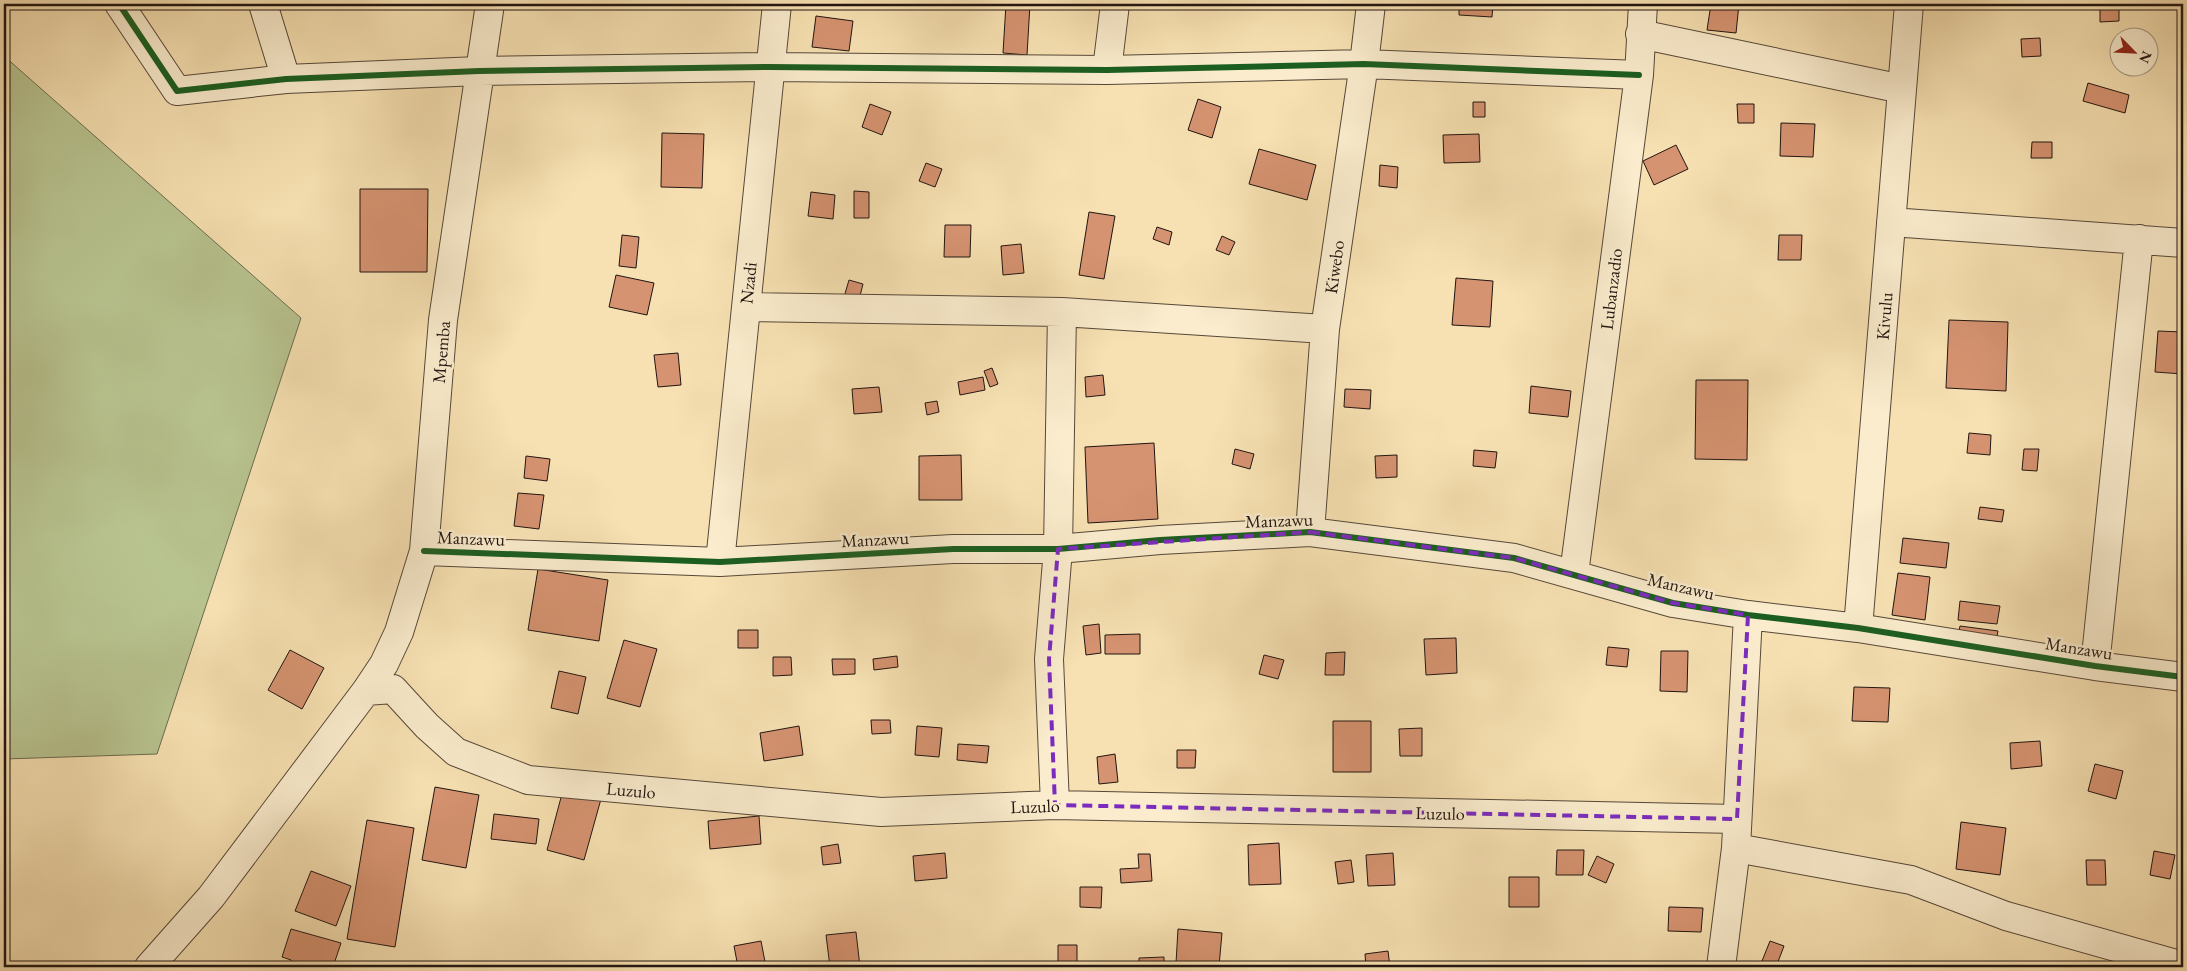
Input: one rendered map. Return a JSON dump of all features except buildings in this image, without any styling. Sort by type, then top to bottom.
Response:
[{"type":"street","points":[[119,4],[177,91],[286,79],[479,71],[769,67],[1107,70],[1364,64],[1640,75]]},
{"type":"street","points":[[263,4],[286,79]]},
{"type":"street","name":"Mpemba","points":[[149,967],[211,897],[366,691],[384,664],[399,632],[424,551],[443,320],[490,4]]},
{"type":"street","name":"Nzadi","points":[[720,562],[769,67],[777,4]]},
{"type":"street","points":[[1107,70],[1115,4]]},
{"type":"street","name":"Kiwebo","points":[[1310,532],[1325,329],[1371,4]]},
{"type":"street","name":"Lubanzadio","points":[[1574,574],[1640,75],[1640,34],[1643,4]]},
{"type":"street","name":"Kivulu","points":[[1858,628],[1909,4]]},
{"type":"street","points":[[1640,34],[1902,89]]},
{"type":"street","points":[[1892,222],[2183,243]]},
{"type":"street","points":[[2095,666],[2139,239]]},
{"type":"street","points":[[746,307],[1062,312],[1325,329]]},
{"type":"street","points":[[1055,805],[1049,659],[1058,550],[1062,312]]},
{"type":"street","name":"Manzawu","points":[[424,551],[720,562],[953,549],[1058,550],[1160,540],[1310,532],[1514,558],[1673,603],[1748,615],[1858,628],[2095,666],[2183,677]]},
{"type":"street","points":[[1721,967],[1736,848],[1748,615]]},
{"type":"street","name":"Luzulo","points":[[366,691],[393,689],[426,726],[456,752],[528,780],[881,812],[1055,805],[1737,819]]},
{"type":"street","points":[[1736,848],[1911,880],[2006,916],[2183,966]]},
{"type":"highlighted area","points":[[1310,532],[1514,558],[1673,603],[1748,615],[1737,819],[1055,805],[1049,659],[1058,549]]},
{"type":"green space","points":[[4,56],[301,318],[157,754],[4,759]]},
{"type":"cycle path","points":[[119,4],[177,91],[286,79],[479,71],[769,67],[1107,70],[1364,64],[1639,75]]},
{"type":"cycle path","points":[[424,551],[720,562],[953,549],[1058,549],[1160,540],[1310,532],[1514,558],[1673,603],[1748,615],[1858,628],[2095,666],[2183,677]]}]
